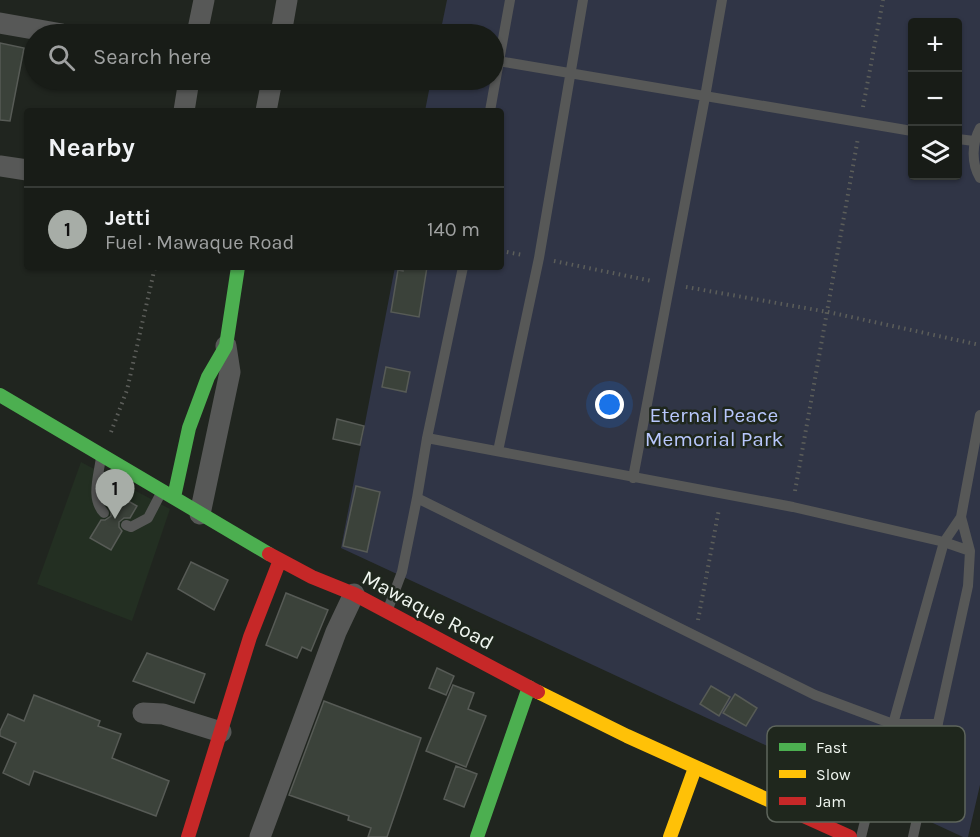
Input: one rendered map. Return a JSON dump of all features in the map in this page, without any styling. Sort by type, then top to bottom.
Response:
[{"type":"main road","points":[[168,494],[208,377],[226,346],[238,270]]},
{"type":"main road","name":"Mawaque Road","points":[[0,395],[200,514],[312,577],[354,594],[529,687],[767,802]]},
{"type":"main road","points":[[188,837],[250,638],[280,560]]},
{"type":"main road","points":[[477,837],[529,687]]},
{"type":"main road","points":[[670,837],[694,768]]},
{"type":"main road","name":"Mawaque Road","points":[[811,822],[839,835]]},
{"type":"street","points":[[199,24],[204,0]]},
{"type":"street","points":[[283,24],[288,0]]},
{"type":"street","points":[[0,23],[24,27]]},
{"type":"street","points":[[184,108],[187,90]]},
{"type":"street","points":[[267,108],[270,90]]},
{"type":"street","points":[[0,166],[24,170]]},
{"type":"street","points":[[200,514],[230,372],[226,346]]},
{"type":"street","points":[[260,837],[336,632],[354,594]]},
{"type":"street","points":[[143,713],[163,714],[221,732]]},
{"type":"lane","points":[[504,30],[510,0]]},
{"type":"lane","points":[[498,451],[539,258],[584,0]]},
{"type":"lane","points":[[633,478],[722,0]]},
{"type":"lane","points":[[504,62],[908,130]]},
{"type":"lane","points":[[490,108],[493,90]]},
{"type":"lane","points":[[980,128],[974,141],[975,171],[980,178]]},
{"type":"lane","points":[[962,140],[974,141]]},
{"type":"lane","points":[[388,611],[402,572],[462,270]]},
{"type":"lane","points":[[893,724],[944,542],[961,517],[980,415]]},
{"type":"lane","points":[[427,438],[793,507],[944,542],[970,551]]},
{"type":"lane","points":[[101,454],[96,498],[99,508],[104,513]]},
{"type":"lane","points":[[126,525],[131,527],[148,518],[168,494]]},
{"type":"lane","points":[[417,498],[815,695],[893,724],[938,724],[968,586],[970,551],[961,517]]},
{"type":"lane","points":[[861,837],[865,822]]},
{"type":"lane","points":[[913,837],[916,822]]},
{"type":"path","points":[[793,507],[883,0]]},
{"type":"path","points":[[504,252],[670,285],[828,312],[980,345]]},
{"type":"path","points":[[101,454],[127,390],[154,270]]},
{"type":"path","points":[[696,635],[722,494]]},
{"type":"shaded area","points":[[81,462],[170,509],[132,621],[37,584]]},
{"type":"green space","name":"Eternal Peace Memorial Park","points":[[447,0],[980,0],[980,785],[968,837],[963,837],[931,822],[965,822],[965,726],[767,726],[767,746],[341,548],[394,270],[504,270],[504,108],[426,108],[429,90],[504,90],[504,24],[442,24]]},
{"type":"building","points":[[0,43],[24,48],[10,121],[0,120]]},
{"type":"building","points":[[398,270],[427,270],[419,317],[391,312]]},
{"type":"building","points":[[386,367],[410,372],[406,392],[382,387]]},
{"type":"building","points":[[337,419],[364,426],[360,445],[333,439]]},
{"type":"building","points":[[356,486],[380,492],[367,552],[343,546]]},
{"type":"building","points":[[116,494],[137,506],[130,518],[124,518],[119,522],[122,531],[111,550],[90,538],[101,520],[111,516],[108,506]]},
{"type":"building","points":[[191,562],[228,580],[214,610],[178,589]]},
{"type":"building","points":[[286,593],[328,610],[311,651],[302,647],[297,658],[266,645]]},
{"type":"building","points":[[147,653],[205,674],[194,703],[133,681]]},
{"type":"building","points":[[437,668],[454,676],[446,695],[429,688]]},
{"type":"building","points":[[453,685],[474,693],[468,709],[486,716],[466,767],[426,751]]},
{"type":"building","points":[[711,686],[730,697],[719,716],[700,704]]},
{"type":"building","points":[[735,694],[757,708],[746,726],[723,713]]},
{"type":"building","points":[[34,695],[100,721],[98,726],[121,734],[112,758],[169,781],[156,816],[34,771],[29,785],[3,773],[16,743],[0,736],[0,731],[8,714],[24,721]]},
{"type":"building","points":[[324,701],[421,738],[387,837],[368,837],[371,828],[348,820],[349,816],[289,795]]},
{"type":"building","points":[[456,766],[477,774],[464,807],[444,799]]},
{"type":"traffic: fast","points":[[174,497],[189,428],[208,377],[226,346],[238,270]]},
{"type":"traffic: fast","points":[[0,395],[269,554]]},
{"type":"traffic: fast","points":[[477,837],[529,687]]},
{"type":"traffic: slow","points":[[538,692],[627,736],[767,799]]},
{"type":"traffic: slow","points":[[670,837],[695,768]]},
{"type":"traffic: jam","points":[[269,554],[312,577],[354,594],[538,692]]},
{"type":"traffic: jam","points":[[188,837],[250,637],[280,560]]},
{"type":"traffic: jam","points":[[817,822],[850,837]]},
{"type":"place","name":"Jetti","points":[[115,519]]}]
